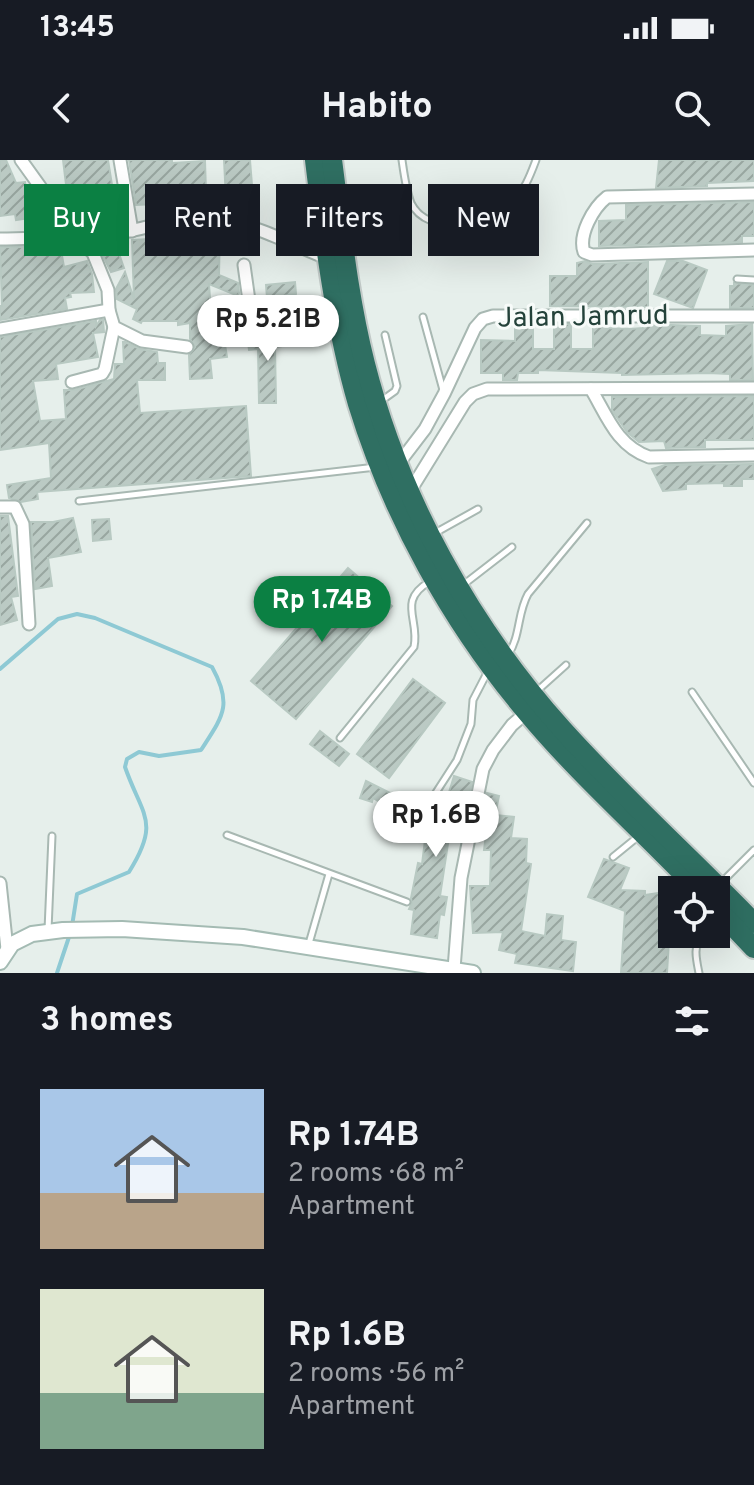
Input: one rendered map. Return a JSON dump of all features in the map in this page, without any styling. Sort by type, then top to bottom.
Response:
[{"type":"highway","points":[[315,160],[339,324],[359,405],[390,465],[410,491],[499,663]]},
{"type":"highway","points":[[332,160],[359,341],[407,525],[435,578],[579,769],[643,832],[696,876]]},
{"type":"highway","points":[[530,703],[592,760],[697,876]]},
{"type":"highway","points":[[730,914],[754,923]]},
{"type":"highway","points":[[730,920],[754,948]]},
{"type":"main road","points":[[4,956],[25,937],[55,931],[87,929],[211,933],[473,973]]},
{"type":"street","points":[[21,160],[38,184]]},
{"type":"street","points":[[120,160],[132,231]]},
{"type":"street","points":[[754,194],[607,197],[599,203],[582,238],[582,246],[584,252],[592,255],[754,250]]},
{"type":"street","points":[[129,231],[160,221],[188,217],[218,219],[329,259]]},
{"type":"street","points":[[0,239],[24,239]]},
{"type":"street","points":[[72,382],[102,374],[114,327],[108,290],[94,256]]},
{"type":"street","points":[[244,265],[252,322],[272,329],[339,324]]},
{"type":"street","points":[[0,329],[109,310]]},
{"type":"street","name":"Jalan Jamrud","points":[[390,465],[425,429],[475,328],[483,319],[493,316],[754,316]]},
{"type":"street","points":[[114,327],[142,341],[187,347]]},
{"type":"street","points":[[410,491],[465,402],[473,394],[487,389],[754,388]]},
{"type":"street","points":[[591,389],[622,442],[634,452],[649,457],[754,455]]},
{"type":"street","points":[[0,507],[15,507],[23,524],[29,624]]},
{"type":"street","points":[[454,969],[461,878],[483,769],[502,737],[530,703]]},
{"type":"street","points":[[0,883],[4,956]]},
{"type":"lane","points":[[402,160],[412,205],[424,219],[440,225],[499,213],[515,201],[529,180],[536,160]]},
{"type":"lane","points":[[737,279],[754,280]]},
{"type":"lane","points":[[423,317],[444,394]]},
{"type":"lane","points":[[376,403],[395,391],[397,386],[385,335]]},
{"type":"lane","points":[[79,501],[390,465]]},
{"type":"lane","points":[[431,536],[478,509]]},
{"type":"lane","points":[[428,805],[457,760],[471,724],[473,700],[516,644],[521,607],[528,594],[587,523]]},
{"type":"lane","points":[[459,587],[512,547]]},
{"type":"lane","points":[[340,738],[414,647],[416,638],[411,602],[419,587],[435,578]]},
{"type":"lane","points":[[530,703],[566,665]]},
{"type":"lane","points":[[692,692],[754,783]]},
{"type":"lane","points":[[613,857],[643,832]]},
{"type":"lane","points":[[227,835],[407,902]]},
{"type":"lane","points":[[52,836],[55,931]]},
{"type":"lane","points":[[706,876],[754,850]]},
{"type":"lane","points":[[308,947],[329,874]]},
{"type":"lane","points":[[695,948],[699,973]]},
{"type":"building","points":[[0,160],[6,160],[16,183],[25,182],[24,219],[16,220],[15,214],[0,216]]},
{"type":"building","points":[[63,160],[108,160],[112,184],[66,184]]},
{"type":"building","points":[[129,160],[172,160],[172,163],[205,161],[206,184],[145,184],[145,205],[136,205]]},
{"type":"building","points":[[224,160],[250,160],[252,184],[225,184]]},
{"type":"building","points":[[659,160],[754,160],[754,181],[656,188]]},
{"type":"building","points":[[754,202],[754,236],[742,236],[742,242],[599,246],[599,221],[626,220],[626,205]]},
{"type":"building","points":[[145,239],[145,256],[219,256],[219,275],[238,283],[238,296],[209,284],[211,312],[227,312],[227,339],[224,339],[227,357],[210,359],[212,378],[190,379],[189,355],[195,347],[190,339],[190,323],[141,323],[133,319],[137,309],[117,299],[116,289],[125,272],[134,299],[132,240]]},
{"type":"building","points":[[0,247],[24,247],[24,256],[62,256],[64,267],[87,261],[94,292],[70,293],[71,297],[65,298],[67,309],[0,320]]},
{"type":"building","points":[[103,256],[120,256],[124,268],[111,272]]},
{"type":"building","points":[[585,261],[592,264],[648,262],[648,307],[550,306],[550,276],[577,276],[577,263]]},
{"type":"building","points":[[667,261],[683,261],[707,270],[693,308],[654,294]]},
{"type":"building","points":[[295,282],[296,294],[267,298],[266,285]]},
{"type":"building","points":[[734,283],[754,285],[754,308],[730,308],[730,286]]},
{"type":"building","points":[[103,320],[104,332],[93,333],[98,357],[56,364],[58,379],[33,381],[40,421],[66,419],[64,390],[114,379],[115,364],[124,364],[125,342],[157,352],[158,363],[165,363],[165,380],[137,380],[140,413],[246,406],[251,476],[37,492],[38,499],[21,502],[9,498],[7,485],[51,478],[49,443],[0,450],[0,337],[96,321],[96,326]]},
{"type":"building","points":[[515,324],[533,324],[533,349],[554,349],[554,324],[571,324],[571,349],[593,349],[593,324],[630,329],[643,328],[643,324],[700,326],[700,335],[726,336],[726,326],[752,324],[753,380],[730,380],[730,374],[622,375],[538,370],[538,373],[518,373],[517,380],[503,380],[503,373],[481,373],[481,340],[515,341]]},
{"type":"building","points":[[247,335],[297,336],[298,344],[275,347],[276,403],[259,403],[258,349],[249,350]]},
{"type":"building","points":[[754,396],[754,440],[705,440],[705,447],[666,448],[664,441],[639,442],[627,432],[612,410],[612,397]]},
{"type":"building","points":[[754,464],[754,479],[742,479],[742,486],[686,484],[686,489],[663,491],[652,469],[665,465]]},
{"type":"building","points":[[0,516],[8,516],[18,596],[11,597],[17,620],[0,625]]},
{"type":"building","points":[[73,518],[81,552],[48,558],[52,586],[35,589],[31,522]]},
{"type":"building","points":[[109,519],[111,539],[93,541],[92,520]]},
{"type":"building","points":[[348,568],[392,606],[296,719],[251,681]]},
{"type":"building","points":[[413,679],[445,703],[389,778],[357,754]]},
{"type":"building","points":[[320,731],[349,754],[339,766],[310,744]]},
{"type":"building","points":[[454,776],[472,782],[463,823],[454,823],[449,837],[440,896],[447,897],[444,915],[440,914],[437,938],[411,934],[414,910],[409,909],[418,863],[422,864],[426,832],[418,830],[421,818],[430,820],[438,799],[446,802]]},
{"type":"building","points":[[366,781],[400,798],[393,810],[373,798],[372,802],[360,798]]},
{"type":"building","points":[[487,793],[499,796],[495,815],[514,817],[511,838],[527,839],[526,863],[531,864],[521,931],[545,936],[547,914],[563,916],[561,940],[576,942],[573,971],[515,963],[517,954],[499,950],[503,932],[473,933],[470,886],[490,886],[491,850],[484,850],[487,826],[480,825]]},
{"type":"building","points":[[604,859],[629,868],[620,890],[645,891],[645,895],[658,893],[658,948],[669,948],[667,973],[621,973],[625,911],[588,897]]},
{"type":"waterway","points":[[0,669],[58,619],[77,614],[95,618],[212,667],[222,691],[224,701],[220,719],[201,750],[159,756],[139,752],[127,759],[125,767],[145,819],[144,841],[129,872],[77,894],[72,926]]},
{"type":"waterway","points":[[57,973],[70,934]]}]
